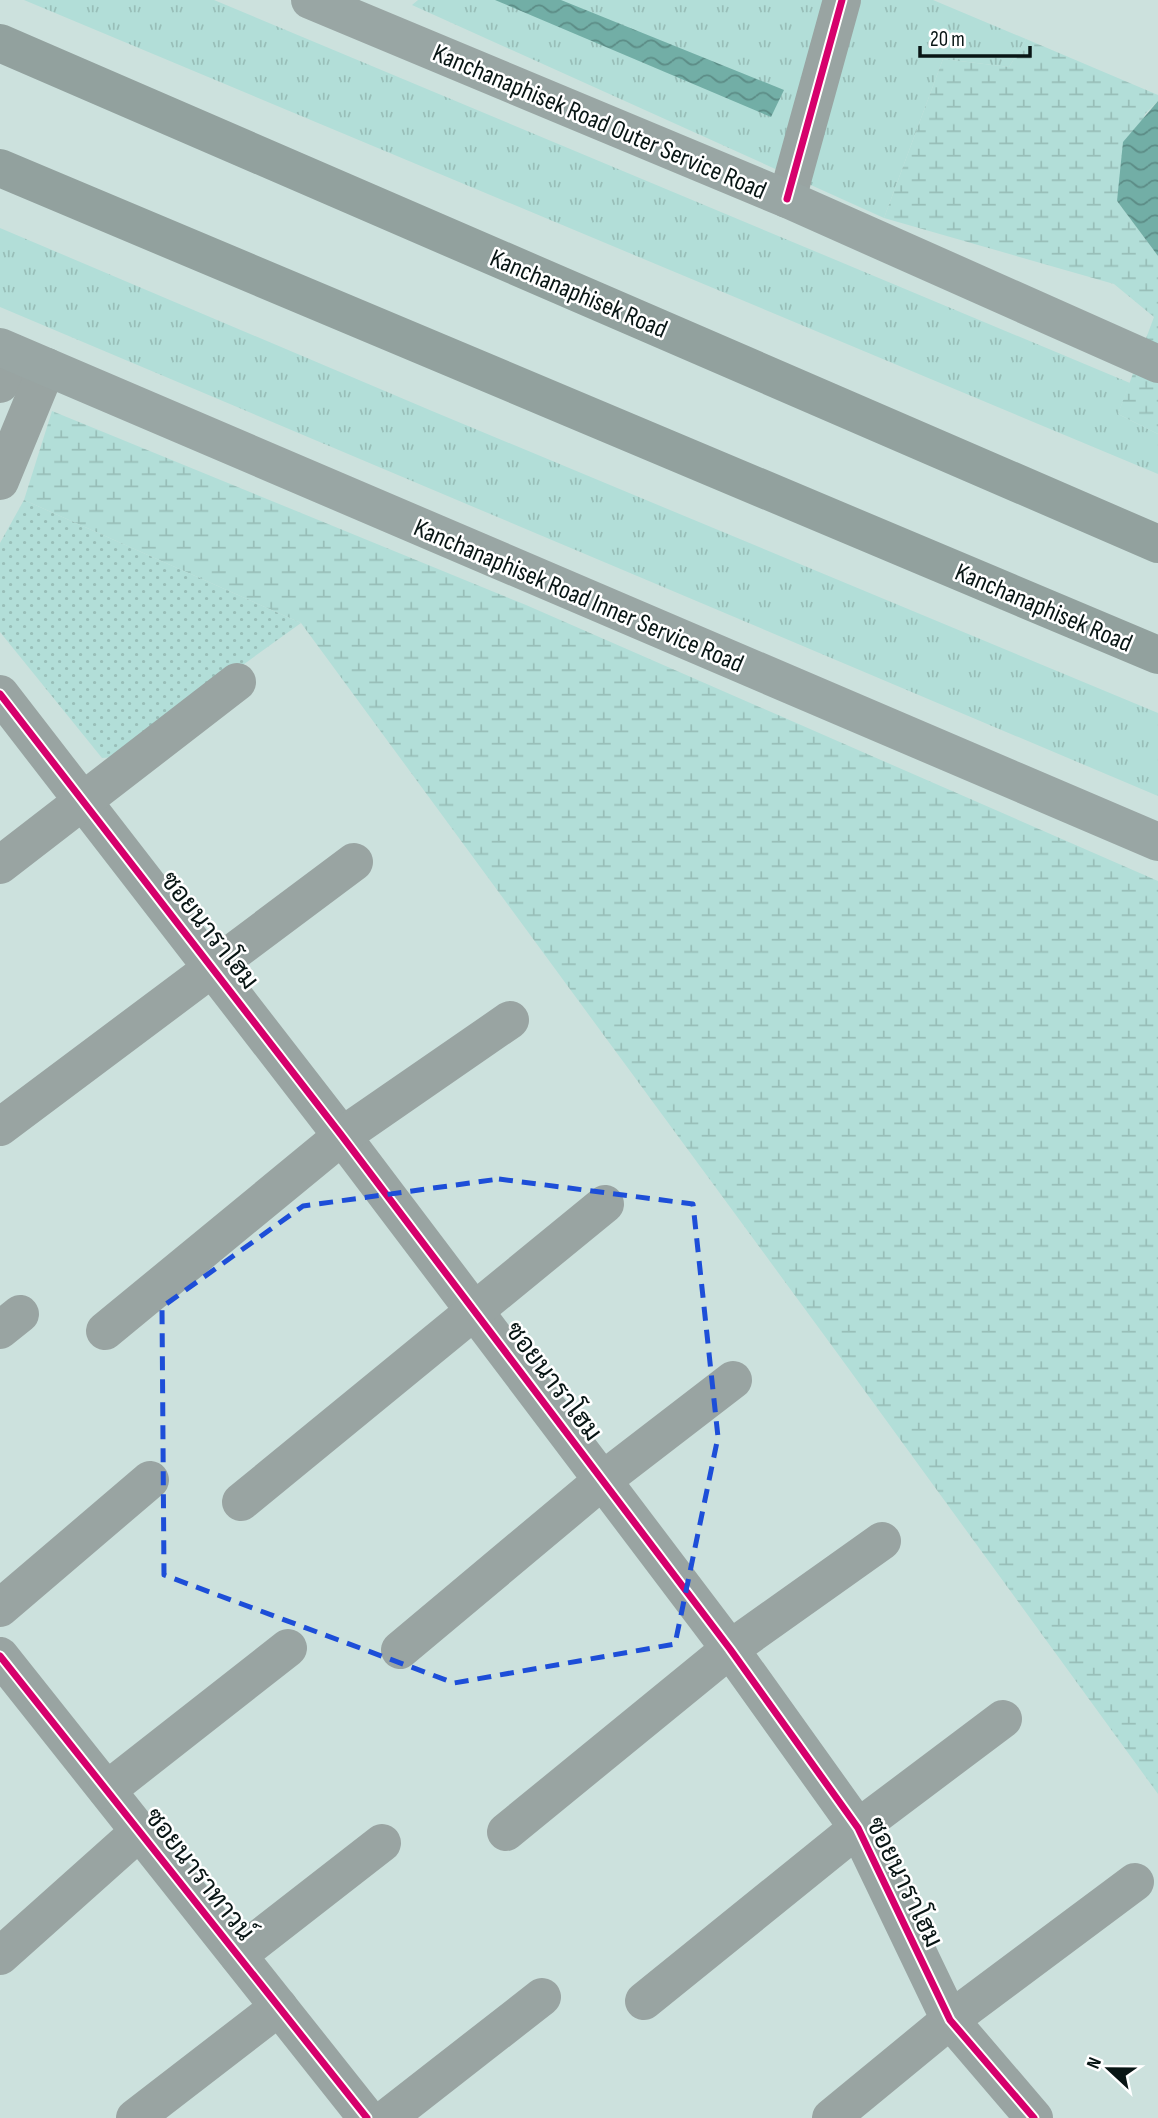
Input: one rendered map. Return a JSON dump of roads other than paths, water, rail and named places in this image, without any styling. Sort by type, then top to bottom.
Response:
[{"type":"highway","name":"Kanchanaphisek Road","points":[[0,43],[1158,544]]},
{"type":"highway","name":"Kanchanaphisek Road","points":[[0,168],[1158,655]]},
{"type":"main road","name":"Kanchanaphisek Road Outer Service Road","points":[[310,0],[787,199],[1158,364]]},
{"type":"main road","name":"Kanchanaphisek Road Inner Service Road","points":[[15,363],[1158,842]]},
{"type":"street","points":[[787,199],[842,0]]},
{"type":"street","points":[[0,481],[15,363]]},
{"type":"street","points":[[0,865],[237,682]]},
{"type":"street","name":"ซอยนาราโฮม","points":[[0,694],[342,1136],[730,1649],[858,1828],[950,2020],[1034,2118]]},
{"type":"street","points":[[0,1127],[354,862]]},
{"type":"street","points":[[105,1331],[342,1136],[510,1020]]},
{"type":"street","points":[[241,1502],[605,1204]]},
{"type":"street","points":[[400,1650],[603,1480],[733,1380]]},
{"type":"street","points":[[0,1608],[150,1480]]},
{"type":"street","points":[[506,1832],[730,1649],[882,1541]]},
{"type":"street","points":[[107,1790],[288,1648]]},
{"type":"street","name":"ซอยนาราทาวน์","points":[[5,1673],[107,1790],[367,2118]]},
{"type":"street","points":[[644,2001],[858,1828],[1003,1719]]},
{"type":"street","points":[[0,1956],[140,1831]]},
{"type":"street","points":[[238,1955],[382,1843]]},
{"type":"street","points":[[831,2118],[950,2020],[1135,1882]]},
{"type":"street","points":[[387,2118],[542,1997]]},
{"type":"street","points":[[135,2118],[279,2007]]},
{"type":"water","points":[[495,0],[561,0],[784,90],[771,117]]},
{"type":"water","points":[[1158,101],[1158,256],[1117,201],[1123,142]]}]
